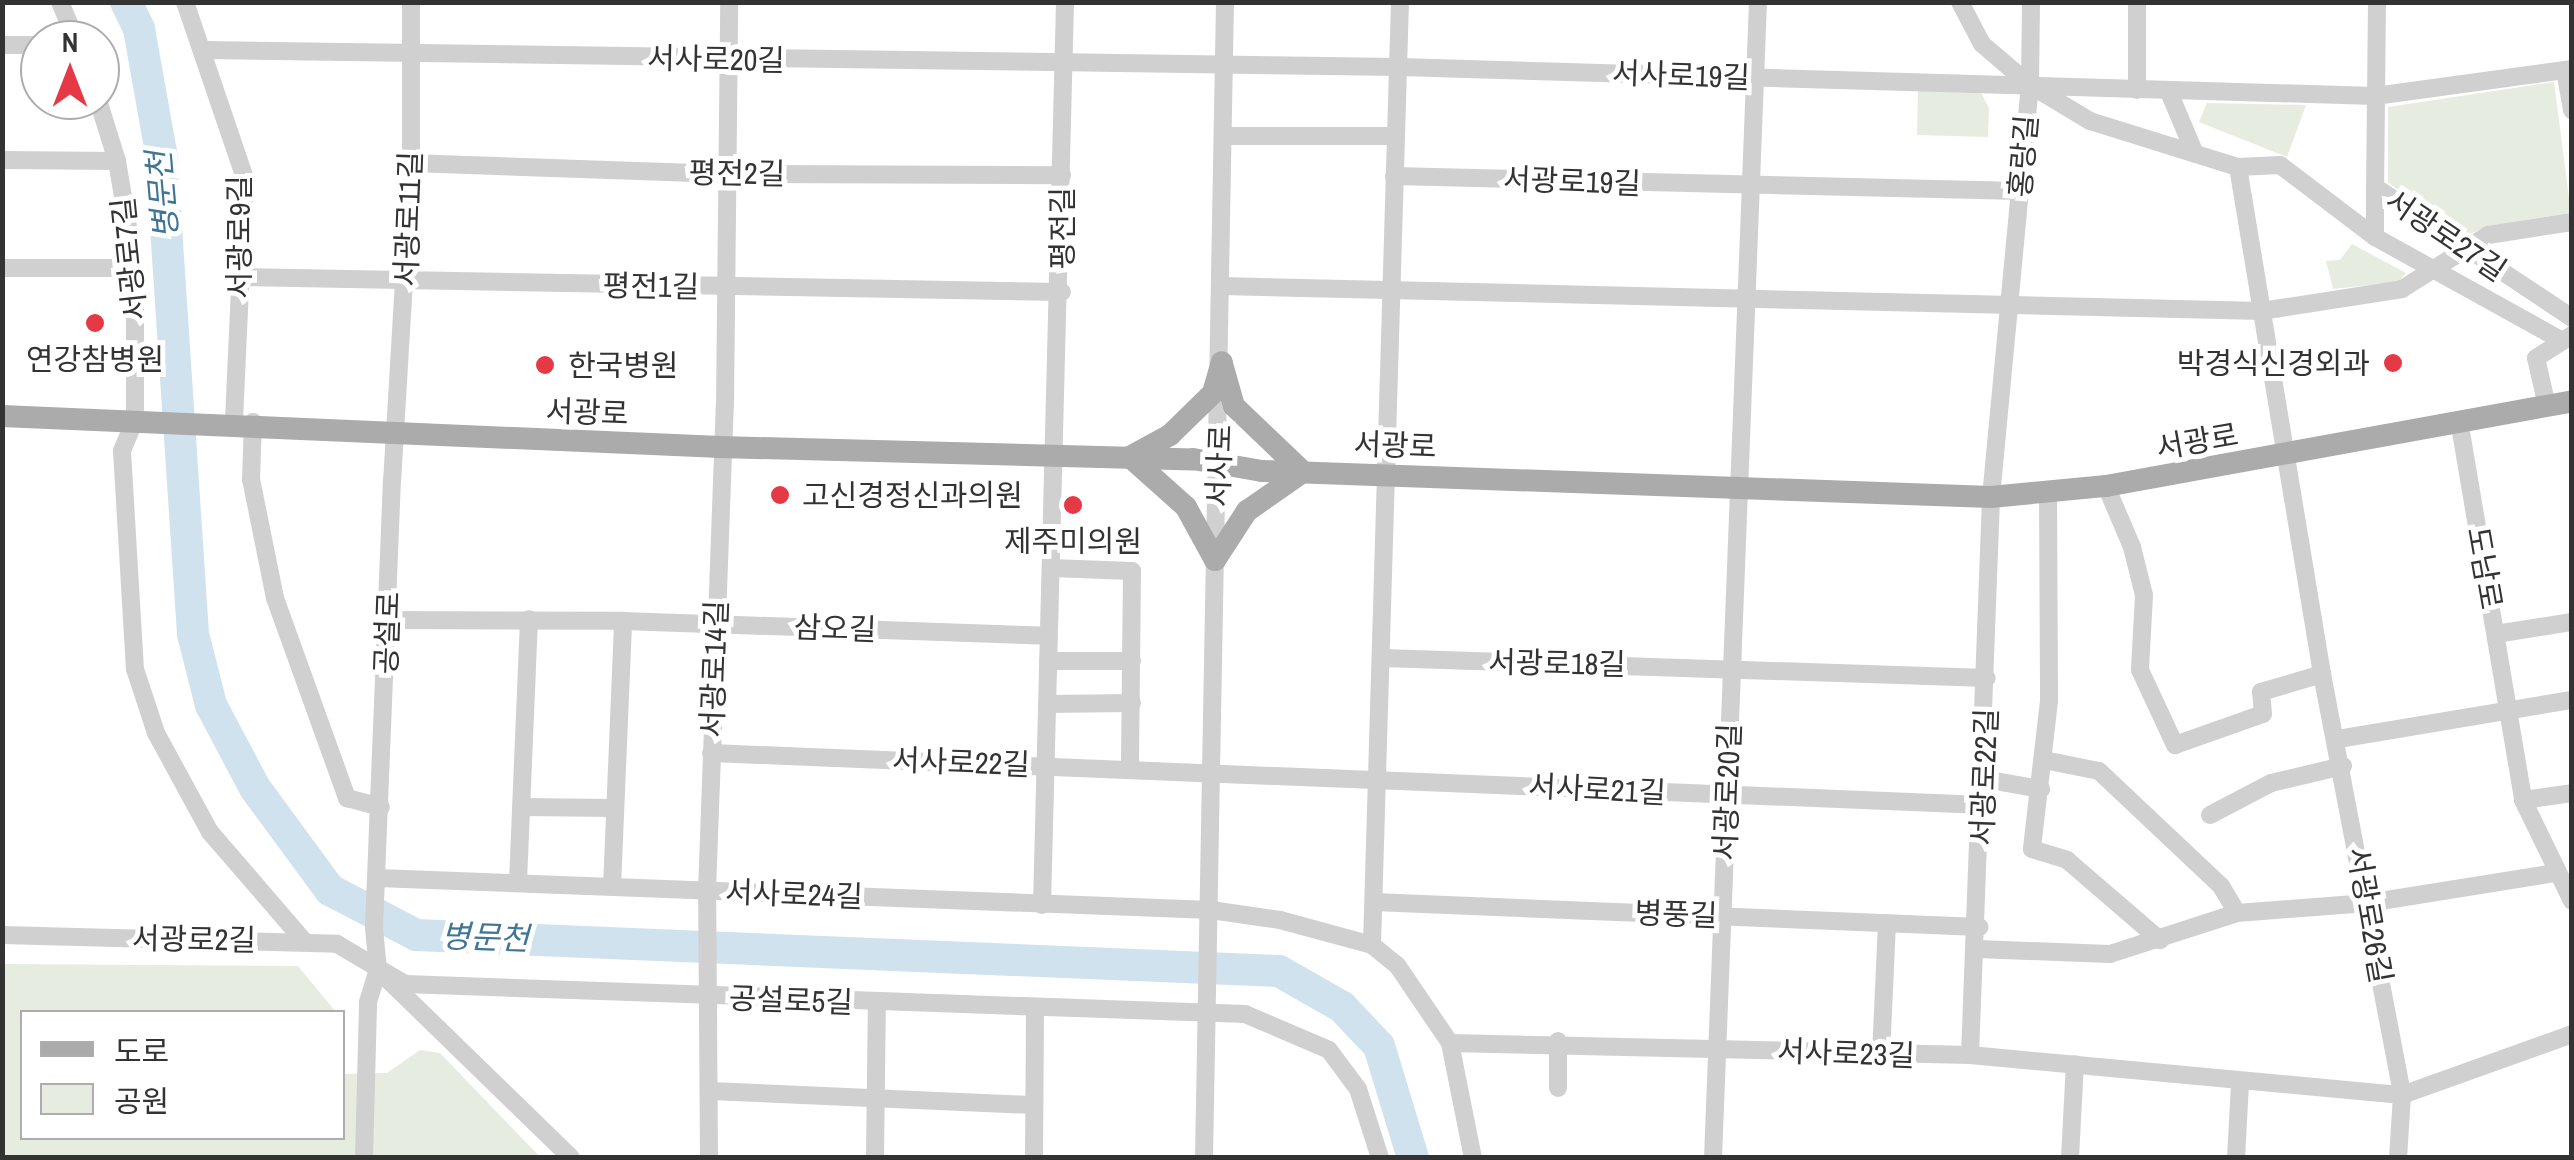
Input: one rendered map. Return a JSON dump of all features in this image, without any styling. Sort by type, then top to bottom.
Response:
[{"type":"main road","points":[[1222,362],[1234,406],[1303,472],[1246,510],[1216,560],[1186,507],[1130,457],[1170,434],[1212,392],[1222,362]]},
{"type":"main road","name":"서광로","points":[[135,420],[232,422],[395,435],[1130,457],[1219,462],[1240,470],[1991,498],[2048,495],[2286,456],[2460,426],[2572,400]]},
{"type":"main road","points":[[2,416],[135,420]]},
{"type":"street","name":"서광로9길","points":[[185,2],[207,50],[245,178],[232,422],[251,479],[275,598],[346,798],[381,807]]},
{"type":"street","name":"서광로11길","points":[[395,435],[411,163],[411,2]]},
{"type":"street","name":"서광로14길","points":[[708,1158],[707,897],[731,174],[729,2]]},
{"type":"street","name":"평전길","points":[[1042,905],[1062,292],[1065,2]]},
{"type":"street","name":"서사로","points":[[1208,1007],[1222,362],[1225,2]]},
{"type":"street","points":[[1372,946],[1383,658],[1393,136],[1400,2]]},
{"type":"street","name":"서광로20길","points":[[1713,1158],[1758,2]]},
{"type":"street","points":[[1960,2],[1982,44],[2030,85],[2090,122],[2238,167],[2280,165],[2375,237],[2565,337],[2536,358],[2547,406]]},
{"type":"street","name":"홍랑길","points":[[1991,498],[2030,85],[2031,2]]},
{"type":"street","points":[[2136,2],[2137,90]]},
{"type":"street","name":"서광로27길","points":[[2377,2],[2375,187],[2464,250],[2572,318]]},
{"type":"street","name":"서사로20길","points":[[207,50],[1224,68]]},
{"type":"street","name":"서사로19길","points":[[1224,68],[1399,67],[2374,96],[2568,69]]},
{"type":"street","points":[[2568,69],[2572,110]]},
{"type":"street","points":[[2168,92],[2196,154]]},
{"type":"street","name":"서광로7길","points":[[104,120],[117,161],[135,268],[135,420]]},
{"type":"street","points":[[1224,136],[1393,136]]},
{"type":"street","points":[[2,160],[117,161]]},
{"type":"street","name":"평전2길","points":[[411,163],[731,174],[1062,175]]},
{"type":"street","name":"서광로26길","points":[[2238,167],[2322,674],[2338,739],[2402,1095],[2398,1158]]},
{"type":"street","name":"서광로19길","points":[[1394,176],[2020,191]]},
{"type":"street","points":[[2375,187],[2375,237]]},
{"type":"street","points":[[1222,286],[1392,287],[2010,308],[2262,311],[2402,289],[2488,235],[2572,222]]},
{"type":"street","points":[[2,268],[135,268]]},
{"type":"street","name":"평전1길","points":[[240,277],[1062,292]]},
{"type":"street","points":[[135,420],[122,452],[135,669],[156,732],[210,832],[304,941]]},
{"type":"street","name":"도남로","points":[[2460,426],[2524,800],[2572,901]]},
{"type":"street","name":"공설로","points":[[378,970],[374,928],[395,435]]},
{"type":"street","points":[[2106,486],[2132,546],[2144,596],[2140,670],[2176,745],[2263,714],[2261,692],[2322,674]]},
{"type":"street","points":[[2048,495],[2044,760],[2032,849],[2068,860],[2160,940]]},
{"type":"street","name":"서광로22길","points":[[1970,1056],[1979,927],[1991,498]]},
{"type":"street","points":[[1050,568],[1132,570],[1130,770]]},
{"type":"street","points":[[518,882],[529,619]]},
{"type":"street","name":"삼오길","points":[[388,620],[622,621],[1048,636]]},
{"type":"street","points":[[612,886],[622,621]]},
{"type":"street","points":[[2496,634],[2572,622]]},
{"type":"street","name":"서광로18길","points":[[1383,658],[1730,666]]},
{"type":"street","points":[[1048,661],[1132,661]]},
{"type":"street","points":[[1730,666],[1987,678]]},
{"type":"street","points":[[2338,739],[2572,700]]},
{"type":"street","points":[[1048,704],[1132,703]]},
{"type":"street","name":"서사로22길","points":[[711,753],[1211,772]]},
{"type":"street","points":[[2044,760],[2099,772],[2221,886],[2237,913]]},
{"type":"street","points":[[2210,815],[2271,783],[2343,766]]},
{"type":"street","name":"서사로21길","points":[[1211,772],[1983,805]]},
{"type":"street","points":[[1984,779],[2041,789]]},
{"type":"street","points":[[2524,800],[2572,794]]},
{"type":"street","points":[[521,807],[615,808]]},
{"type":"street","points":[[1978,948],[2110,954],[2237,913],[2368,903],[2556,873]]},
{"type":"street","name":"서사로24길","points":[[377,878],[612,886],[707,897],[1211,910]]},
{"type":"street","name":"병풍길","points":[[1374,902],[1979,927]]},
{"type":"street","points":[[1211,910],[1372,946],[1397,965],[1450,1043],[1474,1158]]},
{"type":"street","points":[[1882,1055],[1887,923]]},
{"type":"street","name":"서광로2길","points":[[2,936],[304,941],[336,944],[378,970]]},
{"type":"street","points":[[364,1158],[368,1002],[378,970],[571,1158]]},
{"type":"street","name":"공설로5길","points":[[378,970],[405,984],[709,989],[878,1003],[1036,1008],[1208,1007],[1245,1014],[1329,1050],[1358,1088],[1380,1158]]},
{"type":"street","points":[[876,1158],[878,1003]]},
{"type":"street","points":[[1204,1158],[1208,1007]]},
{"type":"street","points":[[1034,1158],[1036,1008]]},
{"type":"street","name":"서사로23길","points":[[1450,1043],[1558,1041],[1970,1056],[2240,1084],[2402,1095],[2572,1034]]},
{"type":"street","points":[[1558,1041],[1558,1088]]},
{"type":"street","points":[[2070,1158],[2074,1064]]},
{"type":"street","points":[[2236,1158],[2240,1084]]},
{"type":"street","points":[[710,1091],[1034,1105]]},
{"type":"green space","points":[[2554,82],[2571,213],[2488,226],[2460,238],[2388,182],[2388,107]]},
{"type":"green space","points":[[1918,90],[1980,91],[1989,108],[1988,137],[1917,135]]},
{"type":"green space","points":[[2207,103],[2306,105],[2287,157],[2199,122]]},
{"type":"green space","points":[[2352,244],[2406,273],[2398,282],[2333,289],[2326,261],[2340,260]]},
{"type":"green space","points":[[3,964],[298,966],[334,1010],[20,1010],[20,1140],[345,1140],[345,1074],[387,1073],[420,1050],[440,1053],[540,1157],[3,1158]]},
{"type":"waterway","name":"병문천","points":[[126,2],[139,29],[161,152],[193,634],[211,705],[255,788],[330,890],[416,935],[1279,971],[1342,1007],[1379,1046],[1413,1158]]},
{"type":"place","name":"연강참병원","points":[[95,323]]},
{"type":"place","name":"박경식신경외과","points":[[2393,363]]},
{"type":"place","name":"한국병원","points":[[545,365]]},
{"type":"place","name":"고신경정신과의원","points":[[780,495]]},
{"type":"place","name":"제주미의원","points":[[1073,505]]}]
